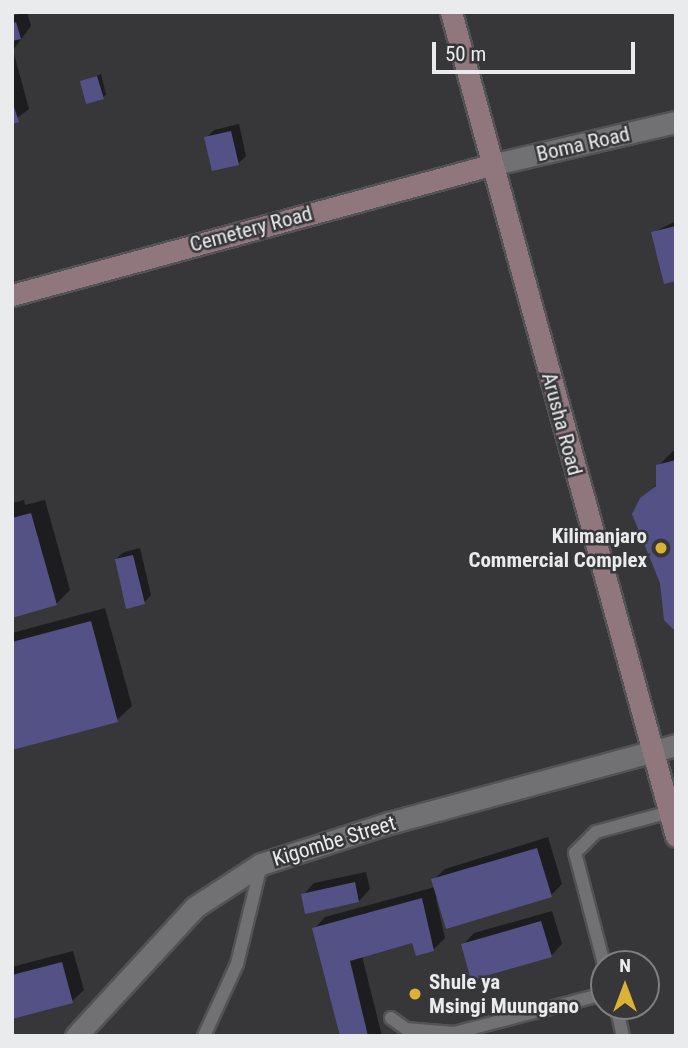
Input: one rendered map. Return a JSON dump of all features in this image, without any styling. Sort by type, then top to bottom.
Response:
[{"type":"main road","name":"Arusha Road","points":[[451,12],[676,836]]},
{"type":"main road","name":"Cemetery Road","points":[[12,295],[491,165]]},
{"type":"street","name":"Boma Road","points":[[491,165],[676,122]]},
{"type":"street","name":"Kigombe Street","points":[[76,1036],[195,907],[261,864],[389,824],[676,745]]},
{"type":"lane","points":[[600,950],[575,853],[596,832],[669,812]]},
{"type":"lane","points":[[204,1036],[237,964],[261,864]]},
{"type":"lane","points":[[391,1018],[406,1029],[454,1033],[590,998]]},
{"type":"building","points":[[16,22],[21,39],[12,41],[12,24]]},
{"type":"building","points":[[97,76],[104,99],[86,104],[80,81]]},
{"type":"building","points":[[12,101],[19,122],[12,124]]},
{"type":"building","points":[[231,131],[239,165],[212,171],[204,137]]},
{"type":"building","points":[[676,226],[676,281],[664,284],[651,232]]},
{"type":"building","name":"Kilimanjaro Commercial Complex","points":[[676,460],[676,632],[664,620],[660,583],[632,514],[640,498],[656,486],[656,465]]},
{"type":"building","points":[[31,513],[57,605],[12,618],[12,518]]},
{"type":"building","points":[[133,555],[145,604],[126,609],[115,559]]},
{"type":"building","points":[[91,621],[118,722],[12,750],[12,642]]},
{"type":"building","points":[[537,848],[552,897],[446,929],[431,879]]},
{"type":"building","points":[[355,882],[359,902],[305,914],[301,894]]},
{"type":"building","points":[[422,898],[434,951],[416,956],[412,943],[350,961],[368,1036],[340,1036],[312,928]]},
{"type":"building","points":[[541,921],[552,957],[471,980],[461,944]]},
{"type":"building","points":[[62,962],[73,1003],[12,1019],[12,975]]},
{"type":"place","name":"Kilimanjaro Commercial Complex","points":[[661,548]]},
{"type":"place","name":"Shule ya Msingi Muungano","points":[[415,994]]}]
